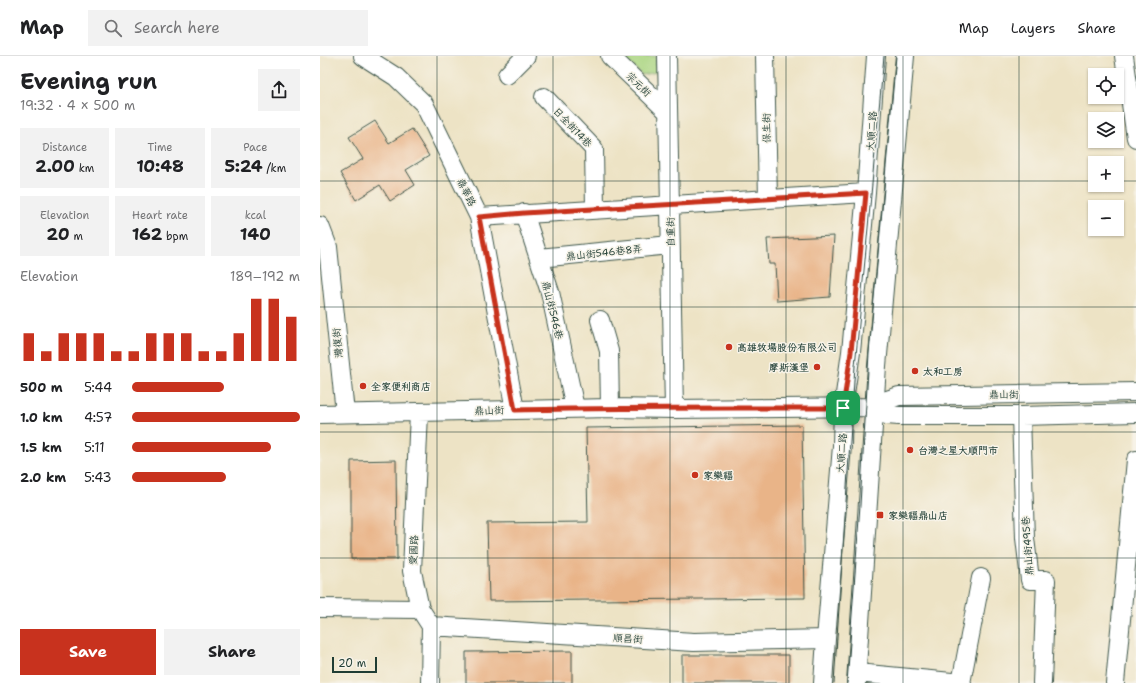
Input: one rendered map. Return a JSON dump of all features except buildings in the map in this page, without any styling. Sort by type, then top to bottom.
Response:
[{"type":"street","name":"鼎華路","points":[[363,56],[396,77],[424,104],[479,217],[515,410]]},
{"type":"street","points":[[507,76],[526,56]]},
{"type":"street","name":"宗元街","points":[[610,56],[668,112]]},
{"type":"street","name":"自重街","points":[[667,56],[674,409]]},
{"type":"street","name":"保生街","points":[[765,56],[768,199]]},
{"type":"street","name":"大順二路","points":[[823,683],[842,446],[843,408],[851,352],[866,193],[876,56]]},
{"type":"street","points":[[905,56],[874,407],[857,678],[961,683],[981,578]]},
{"type":"street","points":[[1124,56],[1136,138]]},
{"type":"street","name":"日全街14巷","points":[[544,97],[594,150],[595,209]]},
{"type":"street","points":[[479,217],[524,213],[866,193]]},
{"type":"street","name":"鼎山街546巷","points":[[524,213],[550,292],[575,408]]},
{"type":"street","name":"灣復街","points":[[320,226],[328,247],[345,413]]},
{"type":"street","name":"鼎山街546巷8弄","points":[[539,258],[670,245]]},
{"type":"street","points":[[600,320],[609,351],[610,408]]},
{"type":"street","name":"鼎山街","points":[[320,414],[575,408],[843,408],[874,407],[899,396],[1136,392]]},
{"type":"street","name":"鼎山街","points":[[874,407],[886,415],[898,416],[1021,416],[1136,413]]},
{"type":"street","name":"愛國路","points":[[419,412],[412,571],[420,609],[431,626]]},
{"type":"street","name":"鼎山街495巷","points":[[1021,416],[1025,538],[1030,580],[1046,580],[1042,683]]},
{"type":"street","points":[[1115,683],[1136,460]]},
{"type":"street","points":[[320,608],[420,609]]},
{"type":"street","points":[[430,683],[431,626]]},
{"type":"street","name":"順昌街","points":[[431,626],[694,642],[826,639]]},
{"type":"green space","points":[[622,56],[656,56],[656,72],[642,75]]},
{"type":"tram line","points":[[834,683],[855,366],[884,56]]},
{"type":"tram line","points":[[847,683],[869,353],[896,56]]},
{"type":"place","name":"高雄牧場股份有限公司","points":[[729,347]]},
{"type":"place","name":"摩斯漢堡","points":[[817,367]]},
{"type":"place","name":"太和工房","points":[[915,371]]},
{"type":"place","name":"全家便利商店","points":[[363,386]]},
{"type":"place","name":"台灣之星大順門市","points":[[910,450]]},
{"type":"place","name":"家樂福","points":[[695,475]]},
{"type":"place","name":"家樂福鼎山店","points":[[880,515]]},
{"type":"route","points":[[866,193],[851,352],[843,408],[610,408],[515,410],[479,217],[524,213],[866,193]]}]
